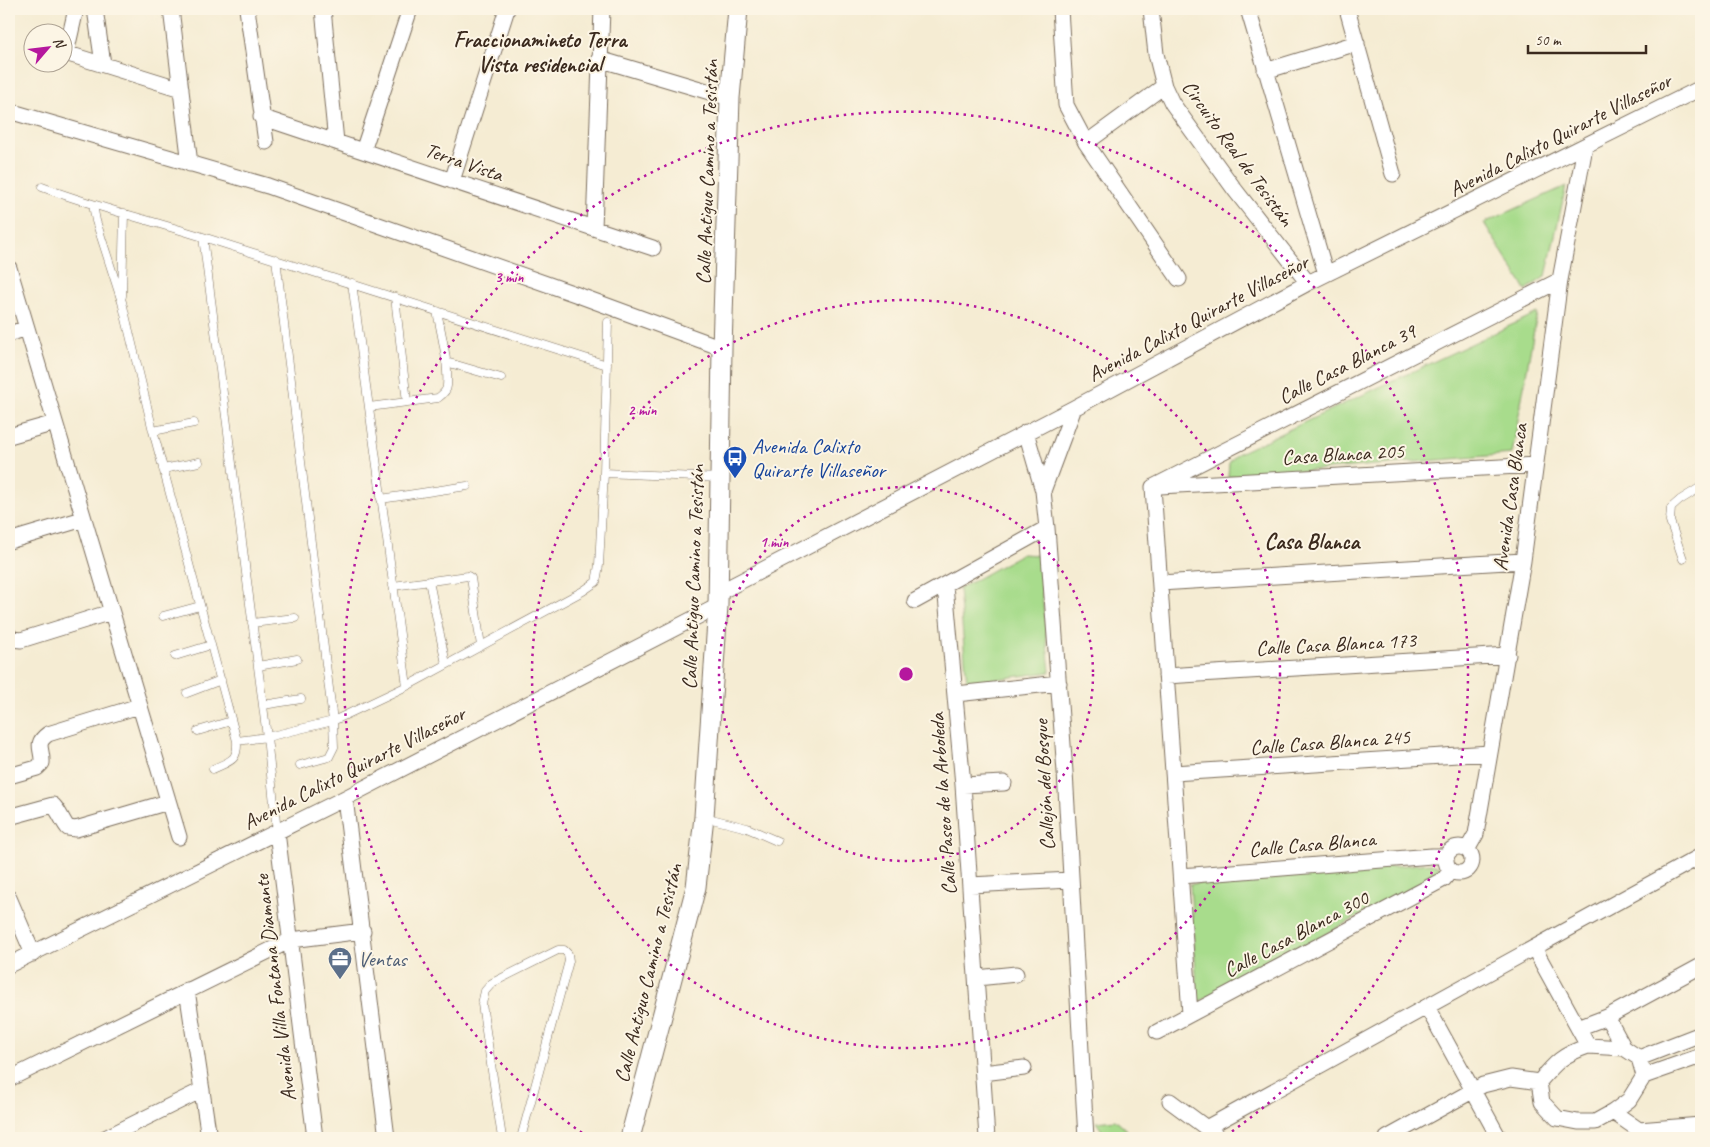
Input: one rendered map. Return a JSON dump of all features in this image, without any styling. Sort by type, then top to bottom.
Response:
[{"type":"street","points":[[72,24],[76,9]]},
{"type":"street","points":[[95,9],[103,64]]},
{"type":"street","points":[[170,9],[190,164]]},
{"type":"street","points":[[247,9],[266,142]]},
{"type":"street","points":[[322,9],[336,142]]},
{"type":"street","points":[[363,151],[410,9]]},
{"type":"street","points":[[452,181],[507,9]]},
{"type":"street","points":[[594,228],[602,9]]},
{"type":"street","name":"Calle Antiguo Camino a Tesistán","points":[[630,1138],[696,887],[704,817],[718,599],[722,348],[730,98],[738,9]]},
{"type":"street","points":[[1060,9],[1066,105],[1086,143],[1179,278]]},
{"type":"street","name":"Circuito Real de Tesistán","points":[[1151,9],[1156,54],[1164,86],[1172,102],[1235,190],[1308,283]]},
{"type":"street","name":"Circuito Real de Tesistán","points":[[1248,9],[1326,274]]},
{"type":"street","points":[[1347,9],[1392,174]]},
{"type":"street","points":[[1265,72],[1357,43]]},
{"type":"street","points":[[72,55],[181,89]]},
{"type":"street","points":[[599,59],[730,98]]},
{"type":"street","points":[[1086,143],[1164,86]]},
{"type":"street","name":"Avenida Calixto Quirarte Villaseñor","points":[[10,959],[33,954],[345,798],[1026,432],[1308,283],[1701,88]]},
{"type":"street","points":[[9,111],[268,186],[722,348]]},
{"type":"street","name":"Terra Vista","points":[[261,116],[653,248]]},
{"type":"street","name":"Avenida Casa Blanca","points":[[1467,850],[1476,834],[1508,655],[1523,561],[1560,280],[1585,146]]},
{"type":"street","points":[[9,268],[179,837]]},
{"type":"street","name":"Calle Casa Blanca 39","points":[[1153,487],[1560,280]]},
{"type":"street","points":[[9,334],[27,328]]},
{"type":"street","points":[[1043,491],[1074,408]]},
{"type":"street","points":[[9,436],[55,424]]},
{"type":"street","name":"Callejón del Bosque","points":[[1026,432],[1043,491],[1047,528],[1059,683],[1086,1138]]},
{"type":"street","name":"Casa Blanca 205","points":[[1153,487],[1210,482],[1535,464]]},
{"type":"street","points":[[1153,487],[1190,1014]]},
{"type":"street","points":[[9,541],[83,519]]},
{"type":"street","points":[[915,601],[1047,528]]},
{"type":"street","points":[[1160,583],[1523,561]]},
{"type":"street","name":"Calle Paseo de la Arboleda","points":[[945,585],[963,785],[987,1138]]},
{"type":"street","points":[[9,636],[12,639],[21,640],[111,612]]},
{"type":"street","name":"Calle Casa Blanca 173","points":[[1166,676],[1508,655]]},
{"type":"street","points":[[956,694],[1059,683]]},
{"type":"street","points":[[9,776],[37,768],[42,763],[39,746],[41,738],[48,734],[139,706]]},
{"type":"street","name":"Calle Casa Blanca 245","points":[[1173,773],[1490,753]]},
{"type":"street","points":[[963,785],[1004,783]]},
{"type":"street","points":[[345,798],[363,930],[387,1138]]},
{"type":"street","points":[[9,818],[54,806],[68,828],[76,829],[168,802]]},
{"type":"street","name":"Avenida Villa Fontana Diamante","points":[[277,832],[314,1138]]},
{"type":"street","points":[[1462,847],[1467,850],[1472,858],[1469,868],[1461,873],[1449,863],[1453,849],[1462,847]]},
{"type":"street","name":"Calle Casa Blanca","points":[[1180,876],[1432,856],[1449,863]]},
{"type":"street","points":[[1206,1128],[1701,856]]},
{"type":"street","name":"Calle Casa Blanca 300","points":[[1157,1032],[1444,879],[1449,863]]},
{"type":"street","points":[[970,885],[1071,880]]},
{"type":"street","points":[[9,898],[33,954]]},
{"type":"street","points":[[9,1079],[291,940],[363,930]]},
{"type":"street","points":[[1534,948],[1588,1046]]},
{"type":"street","points":[[1578,1028],[1607,1017],[1701,966]]},
{"type":"street","points":[[977,978],[1016,974]]},
{"type":"street","points":[[187,990],[209,1138]]},
{"type":"street","points":[[1426,1007],[1499,1138]]},
{"type":"street","points":[[1607,1017],[1624,1048],[1639,1058],[1644,1076]]},
{"type":"street","points":[[1639,1058],[1701,1034]]},
{"type":"street","points":[[1624,1048],[1588,1046],[1568,1053],[1553,1065],[1539,1082],[1542,1102],[1557,1118],[1578,1122],[1595,1122],[1629,1100],[1644,1076],[1701,1056]]},
{"type":"street","points":[[983,1072],[1024,1068]]},
{"type":"street","points":[[1386,1138],[1482,1085],[1511,1078],[1539,1082]]},
{"type":"street","points":[[105,1138],[202,1090]]},
{"type":"street","points":[[1170,1101],[1220,1138]]},
{"type":"street","points":[[1613,1112],[1639,1134],[1701,1125]]},
{"type":"lane","points":[[42,187],[93,206],[124,213],[276,259],[607,365]]},
{"type":"lane","points":[[93,206],[122,302],[152,430],[237,742],[238,752],[234,759],[212,769]]},
{"type":"lane","points":[[122,302],[124,213]]},
{"type":"lane","points":[[203,237],[267,737],[277,832]]},
{"type":"lane","points":[[276,259],[333,721],[334,747],[329,757],[300,765]]},
{"type":"lane","points":[[352,283],[407,686]]},
{"type":"lane","points":[[395,298],[407,402]]},
{"type":"lane","points":[[369,407],[438,398],[443,394],[447,387],[446,362],[438,311]]},
{"type":"lane","points":[[237,742],[267,737],[333,721],[407,686],[583,591],[596,582],[599,565],[604,474],[608,322]]},
{"type":"lane","points":[[446,362],[501,378]]},
{"type":"lane","points":[[152,430],[194,423]]},
{"type":"lane","points":[[163,469],[199,462]]},
{"type":"lane","points":[[604,474],[720,478]]},
{"type":"lane","points":[[381,499],[467,486]]},
{"type":"lane","points":[[1683,559],[1670,521],[1671,508],[1680,500],[1701,488]]},
{"type":"lane","points":[[393,586],[468,576],[471,578],[481,646]]},
{"type":"lane","points":[[429,581],[446,664]]},
{"type":"lane","points":[[163,616],[200,606]]},
{"type":"lane","points":[[252,623],[295,618]]},
{"type":"lane","points":[[176,656],[211,645]]},
{"type":"lane","points":[[258,666],[297,658]]},
{"type":"lane","points":[[187,693],[220,680]]},
{"type":"lane","points":[[263,705],[301,699]]},
{"type":"lane","points":[[198,731],[231,721]]},
{"type":"lane","points":[[704,817],[747,828],[777,841]]},
{"type":"lane","points":[[502,1138],[482,1004],[484,991],[492,983],[558,950],[564,950],[568,954],[569,961],[521,1138]]},
{"type":"green space","points":[[1566,186],[1546,276],[1526,290],[1484,223]]},
{"type":"green space","points":[[1537,313],[1512,454],[1228,477],[1229,463],[1237,454]]},
{"type":"green space","points":[[1022,554],[1038,555],[1050,672],[967,683],[959,589]]},
{"type":"green space","points":[[1431,863],[1441,868],[1436,875],[1198,1002],[1190,884]]},
{"type":"green space","points":[[1115,1120],[1136,1138],[1107,1138],[1096,1122]]},
{"type":"place","name":"Avenida Calixto Quirarte Villaseñor","points":[[735,479]]},
{"type":"place","name":"Ventas","points":[[340,980]]},
{"type":"district","name":"Fraccionamineto Terra Vista residencial","points":[[540,52]]},
{"type":"district","name":"Casa Blanca","points":[[1312,541]]}]
